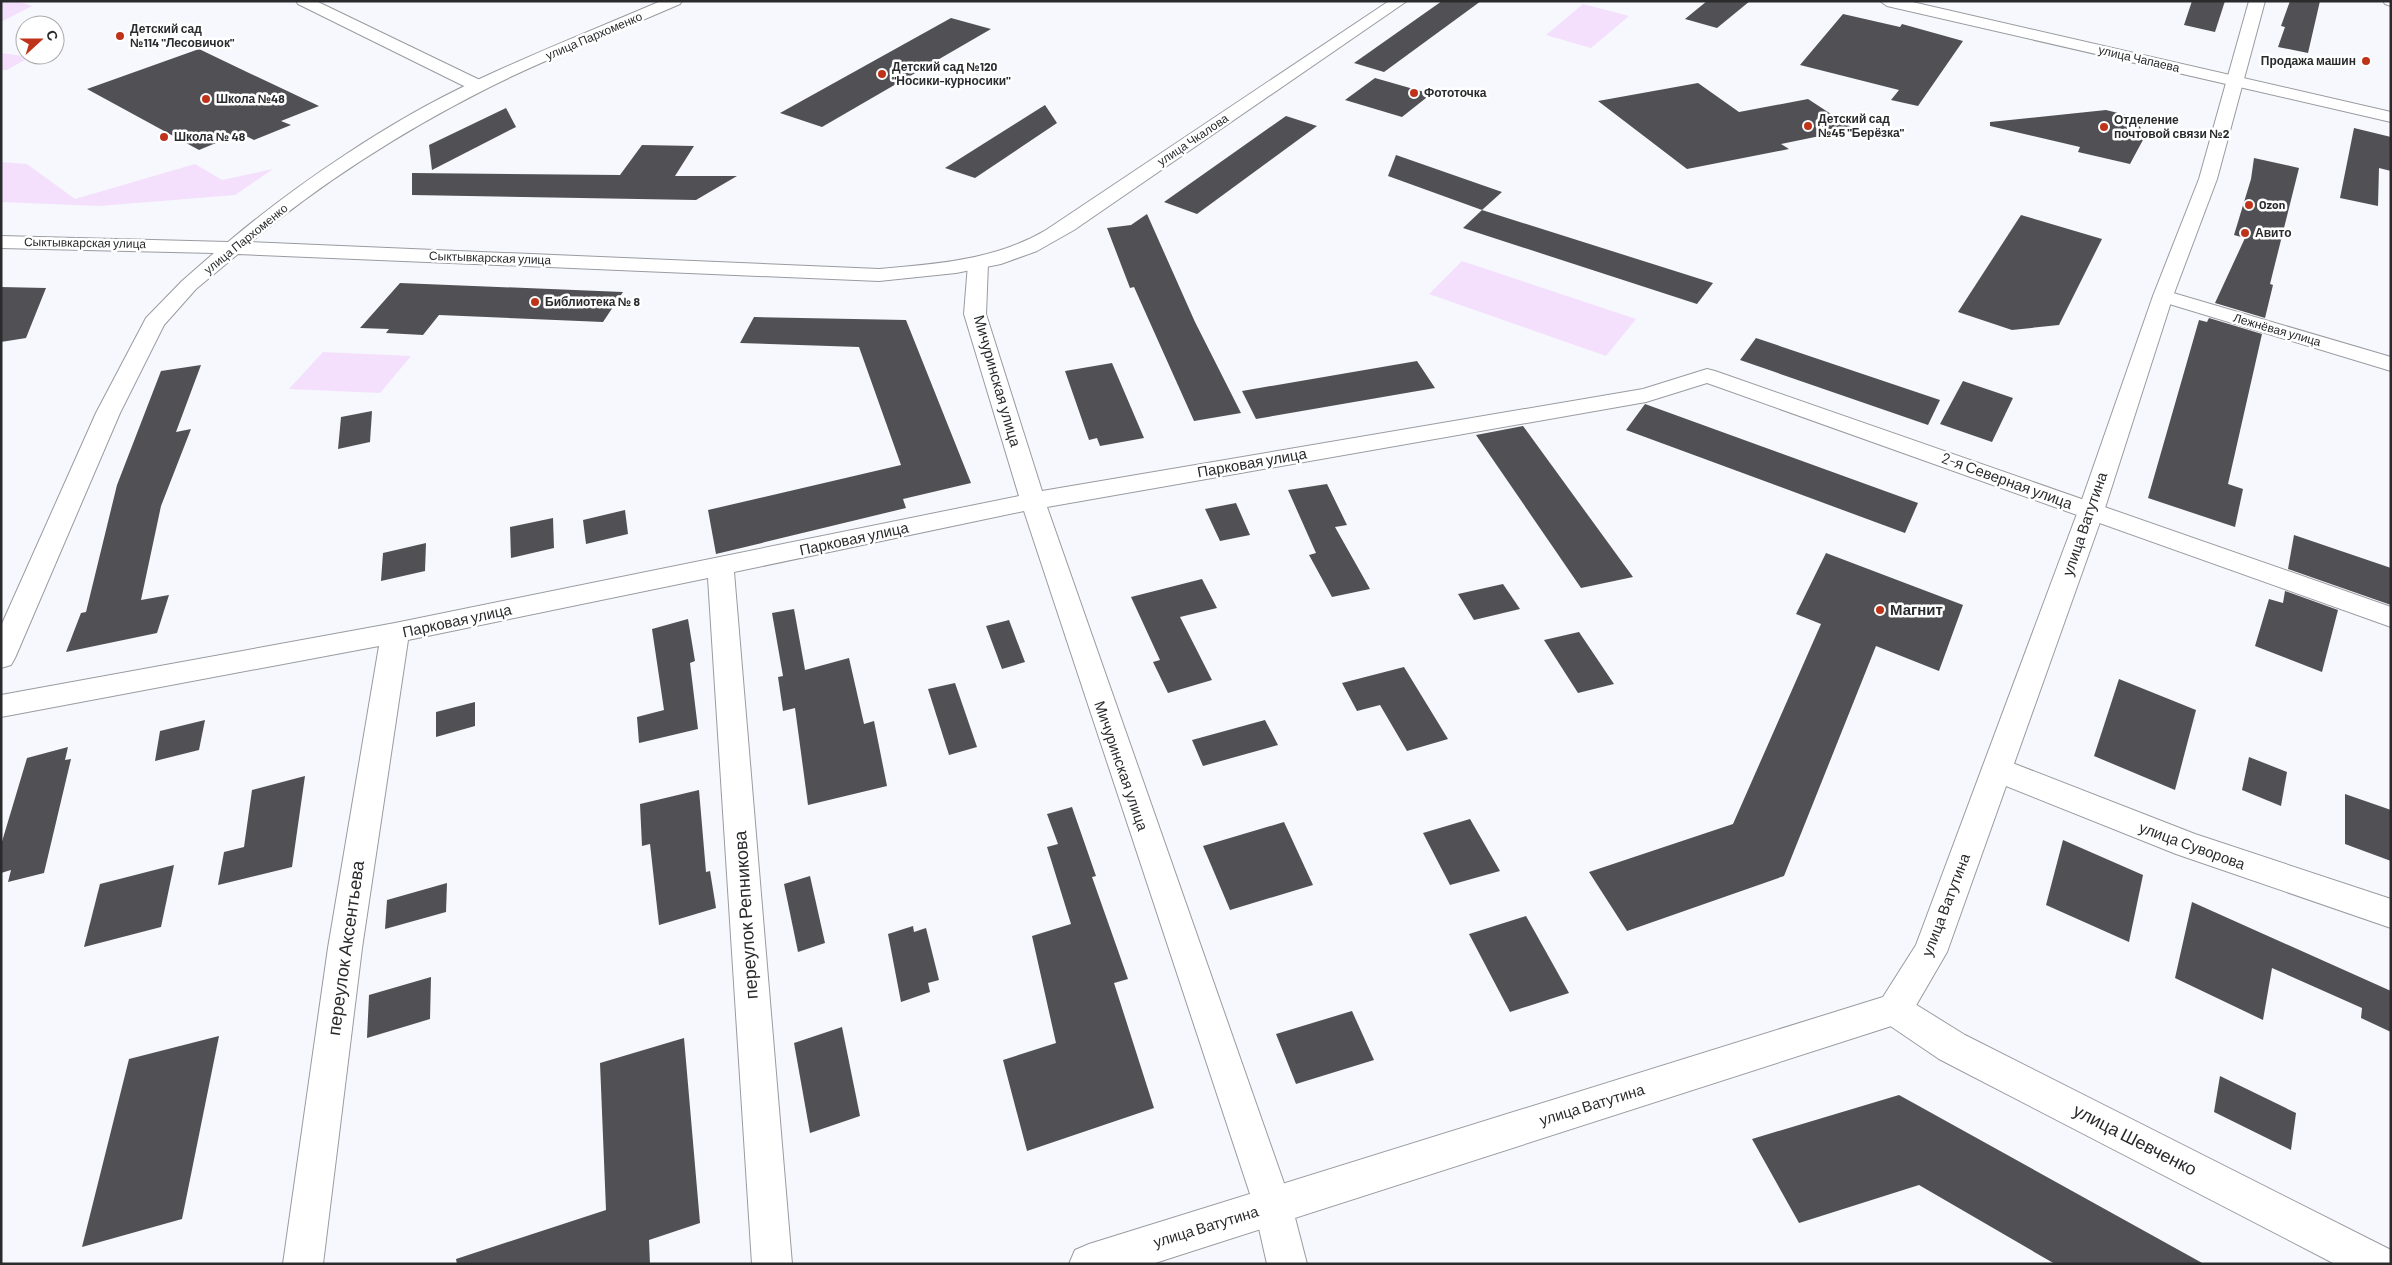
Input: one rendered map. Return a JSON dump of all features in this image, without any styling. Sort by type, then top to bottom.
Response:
[{"type":"street","points":[[303,1],[478,86]]},
{"type":"street","name":"улица Пархоменко","points":[[1,658],[108,413],[154,323],[189,285],[274,213],[372,147],[438,107],[478,86],[675,1]]},
{"type":"street","name":"улица Чкалова","points":[[978,264],[1030,247],[1067,226],[1400,1]]},
{"type":"street","name":"улица Чапаева","points":[[1887,1],[2238,75],[2391,102]]},
{"type":"street","name":"улица Чапаева","points":[[1948,1],[2238,75],[2391,117]]},
{"type":"street","name":"улица Ватутина","points":[[1089,1264],[1895,1010],[1930,952],[2091,511],[2163,296],[2208,179],[2258,1]]},
{"type":"street","name":"Сыктывкарская улица","points":[[1,242],[233,248],[879,275],[931,271],[978,264]]},
{"type":"street","name":"Мичуринская улица","points":[[978,264],[975,314],[1033,501],[1272,1206],[1287,1264]]},
{"type":"street","name":"Лежнёвая улица","points":[[2163,296],[2391,364]]},
{"type":"street","name":"Парковая улица","points":[[1,706],[395,634],[1033,501],[1646,395],[1707,376]]},
{"type":"street","name":"2-я Северная улица","points":[[1707,376],[2391,617]]},
{"type":"street","name":"переулок Репникова","points":[[720,567],[772,1264]]},
{"type":"street","name":"переулок Аксентьева","points":[[303,1264],[345,948],[395,634]]},
{"type":"street","name":"улица Суворова","points":[[1997,769],[2187,846],[2391,914]]},
{"type":"street","name":"улица Шевченко","points":[[1895,1010],[1952,1047],[2377,1264]]},
{"type":"shaded area","points":[[1,1],[17,1],[32,6],[1,22]]},
{"type":"shaded area","points":[[1583,4],[1629,16],[1591,48],[1546,35]]},
{"type":"shaded area","points":[[1,53],[15,55],[16,65],[7,70],[1,70]]},
{"type":"shaded area","points":[[1,162],[27,164],[75,199],[195,164],[222,180],[273,169],[235,195],[99,206],[1,202]]},
{"type":"shaded area","points":[[1462,261],[1636,319],[1606,356],[1429,294]]},
{"type":"shaded area","points":[[323,352],[411,356],[380,393],[289,389]]},
{"type":"building","points":[[1442,1],[1481,1],[1384,72],[1354,63]]},
{"type":"building","points":[[1707,1],[1750,1],[1717,28],[1685,19]]},
{"type":"building","points":[[2192,1],[2225,1],[2215,32],[2184,25]]},
{"type":"building","points":[[2290,1],[2320,1],[2308,53],[2278,47],[2285,27],[2281,26]]},
{"type":"building","points":[[1843,14],[1900,27],[1902,24],[1963,41],[1918,106],[1891,100],[1899,90],[1800,65]]},
{"type":"building","name":"Детский сад №120 \"Носики-курносики\"","points":[[951,18],[991,29],[822,127],[780,113]]},
{"type":"building","name":"Школа №48","points":[[199,49],[319,106],[281,121],[291,125],[254,140],[240,133],[199,150],[87,89]]},
{"type":"building","points":[[1375,78],[1431,94],[1402,117],[1345,100]]},
{"type":"building","name":"Детский сад №45 \"Берёзка\"","points":[[1698,83],[1739,112],[1808,99],[1854,129],[1781,144],[1789,149],[1687,169],[1598,101]]},
{"type":"building","points":[[1045,105],[1057,123],[975,178],[945,168]]},
{"type":"building","points":[[506,108],[516,127],[432,170],[429,145]]},
{"type":"building","points":[[2106,110],[2126,115],[2139,123],[2144,138],[2130,164],[2078,152],[2080,147],[1990,126],[1990,122]]},
{"type":"building","points":[[1286,116],[1317,126],[1197,214],[1164,202]]},
{"type":"building","points":[[2354,128],[2391,137],[2391,171],[2379,168],[2378,206],[2340,198]]},
{"type":"building","points":[[642,145],[694,146],[675,176],[737,176],[696,200],[412,195],[412,173],[620,175]]},
{"type":"building","points":[[1396,155],[1502,192],[1482,210],[1388,176]]},
{"type":"building","points":[[2254,158],[2299,168],[2270,284],[2273,285],[2265,318],[2215,303],[2245,238],[2234,235],[2251,179]]},
{"type":"building","points":[[1482,210],[1713,283],[1697,304],[1463,228]]},
{"type":"building","points":[[1147,214],[1195,322],[1241,413],[1194,421],[1134,287],[1130,288],[1107,228],[1131,225]]},
{"type":"building","points":[[2021,215],[2102,239],[2059,325],[2012,330],[1958,312]]},
{"type":"building","points":[[400,283],[623,292],[603,322],[439,315],[423,335],[386,333],[389,329],[360,328]]},
{"type":"building","points":[[1,287],[46,288],[26,338],[1,342]]},
{"type":"building","points":[[754,317],[906,320],[971,483],[903,499],[906,508],[716,554],[708,510],[901,465],[859,347],[740,343]]},
{"type":"building","points":[[2209,318],[2262,334],[2228,484],[2243,489],[2235,527],[2148,498],[2199,320],[2207,322]]},
{"type":"building","points":[[1756,338],[1940,400],[1928,425],[1740,360]]},
{"type":"building","points":[[1417,361],[1435,388],[1256,419],[1242,391]]},
{"type":"building","points":[[1112,363],[1144,438],[1100,446],[1097,438],[1089,440],[1065,371]]},
{"type":"building","points":[[201,365],[176,432],[191,429],[161,506],[141,600],[169,595],[157,633],[66,652],[81,613],[86,612],[117,485],[161,371]]},
{"type":"building","points":[[1963,381],[2013,398],[1992,442],[1940,424]]},
{"type":"building","points":[[1645,404],[1918,503],[1905,533],[1626,430]]},
{"type":"building","points":[[372,411],[370,442],[338,449],[341,417]]},
{"type":"building","points":[[1523,426],[1633,577],[1581,588],[1476,435]]},
{"type":"building","points":[[1327,484],[1347,525],[1335,527],[1370,589],[1332,597],[1309,555],[1316,553],[1288,490]]},
{"type":"building","points":[[1236,503],[1250,535],[1220,541],[1205,509]]},
{"type":"building","points":[[625,510],[628,534],[586,544],[583,520]]},
{"type":"building","points":[[553,518],[554,548],[511,558],[510,527]]},
{"type":"building","points":[[2294,535],[2391,568],[2391,605],[2288,569]]},
{"type":"building","points":[[426,543],[425,571],[381,581],[383,553]]},
{"type":"building","points":[[1826,553],[1963,605],[1939,671],[1876,646],[1784,876],[1627,931],[1589,872],[1733,824],[1821,624],[1796,614]]},
{"type":"building","points":[[1202,579],[1217,608],[1180,617],[1212,680],[1168,693],[1153,662],[1160,660],[1131,597]]},
{"type":"building","points":[[1503,584],[1520,609],[1474,620],[1458,594]]},
{"type":"building","points":[[2285,591],[2338,610],[2322,672],[2255,646],[2269,599],[2283,603]]},
{"type":"building","points":[[794,609],[805,670],[849,658],[864,724],[874,721],[887,786],[808,805],[795,708],[783,711],[778,677],[783,676],[772,613]]},
{"type":"building","points":[[688,619],[695,661],[690,663],[698,729],[639,743],[637,717],[664,710],[652,629]]},
{"type":"building","points":[[1009,620],[1025,662],[1002,669],[986,626]]},
{"type":"building","points":[[1579,632],[1614,684],[1578,693],[1544,640]]},
{"type":"building","points":[[1404,667],[1448,739],[1407,751],[1380,705],[1357,711],[1342,683]]},
{"type":"building","points":[[2119,679],[2196,710],[2175,790],[2094,756]]},
{"type":"building","points":[[955,683],[977,747],[949,755],[928,689]]},
{"type":"building","points":[[475,702],[475,726],[436,737],[436,712]]},
{"type":"building","points":[[205,720],[199,750],[155,761],[160,731]]},
{"type":"building","points":[[1265,720],[1278,745],[1203,766],[1192,740]]},
{"type":"building","points":[[68,747],[65,760],[71,759],[44,873],[8,882],[11,870],[1,873],[1,845],[27,758]]},
{"type":"building","points":[[2249,757],[2287,772],[2281,806],[2242,790]]},
{"type":"building","points":[[305,776],[292,867],[218,885],[224,852],[244,847],[252,790]]},
{"type":"building","points":[[699,790],[706,872],[710,871],[716,908],[659,925],[650,844],[642,846],[640,804]]},
{"type":"building","points":[[2345,794],[2391,810],[2391,861],[2345,844]]},
{"type":"building","points":[[1072,807],[1096,876],[1092,877],[1128,979],[1114,983],[1154,1108],[1027,1151],[1003,1060],[1056,1043],[1032,936],[1071,924],[1047,847],[1058,844],[1047,814]]},
{"type":"building","points":[[1470,819],[1500,871],[1450,885],[1423,833]]},
{"type":"building","points":[[1284,822],[1313,885],[1230,910],[1203,846]]},
{"type":"building","points":[[2063,840],[2143,875],[2129,942],[2046,905]]},
{"type":"building","points":[[174,865],[161,927],[84,947],[100,884]]},
{"type":"building","points":[[810,876],[825,943],[798,952],[784,884]]},
{"type":"building","points":[[447,883],[446,912],[385,929],[387,900]]},
{"type":"building","points":[[2192,902],[2391,991],[2391,1032],[2361,1018],[2362,1008],[2272,968],[2263,1020],[2175,978]]},
{"type":"building","points":[[1526,916],[1569,993],[1510,1012],[1469,934]]},
{"type":"building","points":[[913,926],[914,932],[926,928],[939,980],[928,983],[930,992],[901,1002],[888,934]]},
{"type":"building","points":[[431,977],[430,1019],[367,1038],[369,995]]},
{"type":"building","points":[[1352,1011],[1374,1060],[1296,1084],[1276,1034]]},
{"type":"building","points":[[842,1027],[860,1116],[810,1133],[794,1043]]},
{"type":"building","points":[[219,1036],[182,1219],[82,1247],[129,1059]]},
{"type":"building","points":[[684,1038],[700,1223],[649,1240],[650,1264],[457,1264],[456,1259],[606,1210],[600,1063]]},
{"type":"building","points":[[2220,1076],[2296,1113],[2291,1150],[2214,1112]]},
{"type":"building","points":[[1899,1095],[2204,1264],[2055,1264],[1919,1185],[1799,1223],[1752,1139]]},
{"type":"place","name":"Детский сад №114 \"Лесовичок\"","points":[[120,36]]},
{"type":"place","name":"Продажа машин","points":[[2366,61]]},
{"type":"place","name":"Детский сад №120 \"Носики-курносики\"","points":[[882,74]]},
{"type":"place","name":"Фототочка","points":[[1414,93]]},
{"type":"place","name":"Школа №48","points":[[206,99]]},
{"type":"place","name":"Детский сад №45 \"Берёзка\"","points":[[1808,126]]},
{"type":"place","name":"Отделение почтовой связи №2","points":[[2104,127]]},
{"type":"place","name":"Школа № 48","points":[[164,137]]},
{"type":"place","name":"Ozon","points":[[2249,205]]},
{"type":"place","name":"Авито","points":[[2245,233]]},
{"type":"place","name":"Библиотека № 8","points":[[535,302]]},
{"type":"place","name":"Магнит","points":[[1880,610]]}]
